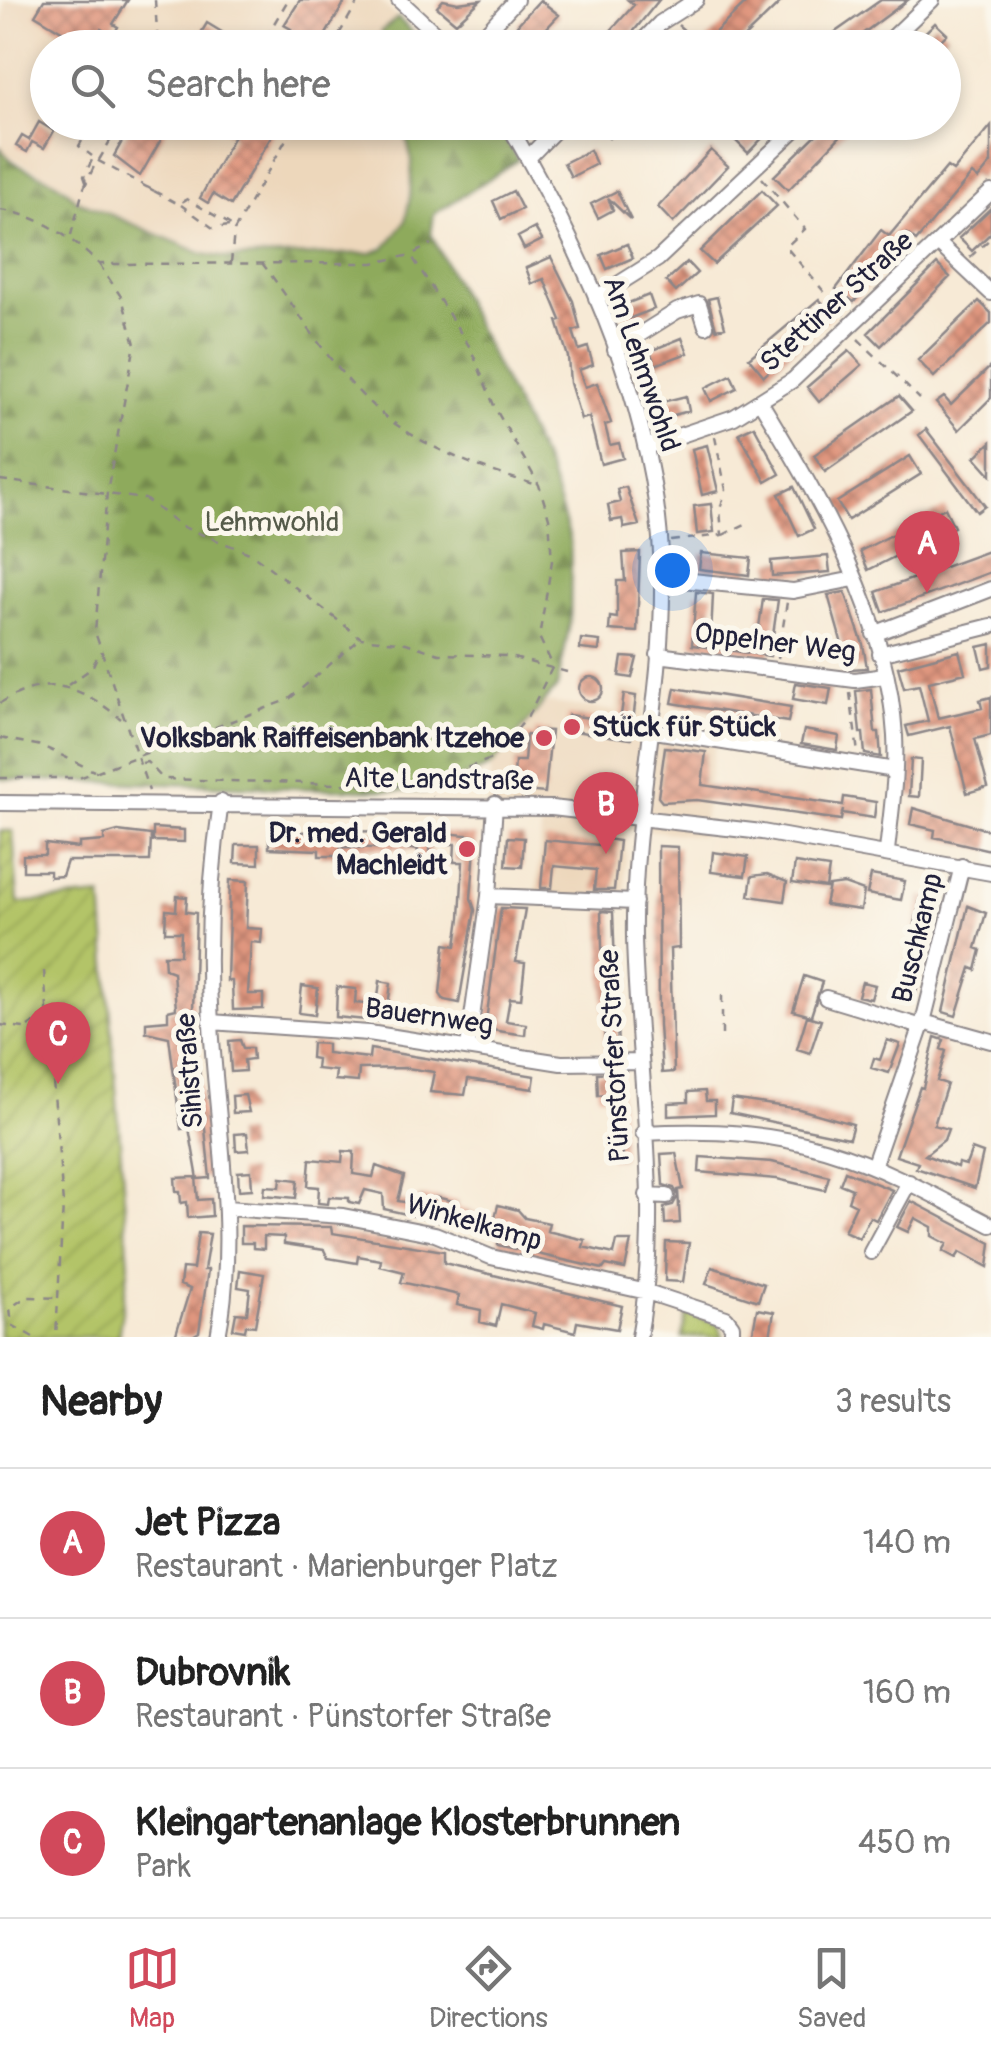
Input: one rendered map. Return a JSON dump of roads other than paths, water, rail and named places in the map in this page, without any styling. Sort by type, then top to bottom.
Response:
[{"type":"street","points":[[398,0],[430,30]]},
{"type":"street","points":[[488,30],[516,0]]},
{"type":"street","points":[[656,30],[696,0]]},
{"type":"street","points":[[901,30],[932,0]]},
{"type":"street","name":"Am Lehmwohld","points":[[518,140],[596,298],[646,448],[662,578],[658,654],[638,817]]},
{"type":"street","points":[[528,158],[546,140]]},
{"type":"street","points":[[596,298],[658,260],[785,140]]},
{"type":"street","name":"Stettiner Straße","points":[[646,448],[713,426],[761,403],[852,328],[991,192]]},
{"type":"street","points":[[938,243],[991,293]]},
{"type":"street","points":[[615,350],[677,310],[699,304],[706,326]]},
{"type":"street","points":[[761,403],[828,517],[880,654],[894,724],[887,851]]},
{"type":"street","points":[[662,578],[788,590],[854,579]]},
{"type":"street","points":[[874,634],[991,590]]},
{"type":"street","points":[[880,654],[991,626]]},
{"type":"street","name":"Oppelner Weg","points":[[658,654],[852,679],[885,676]]},
{"type":"street","points":[[649,730],[894,770]]},
{"type":"street","name":"Sihistraße","points":[[218,1337],[226,1283],[226,1208],[210,1022],[210,912],[221,802]]},
{"type":"street","name":"Alte Landstraße","points":[[0,803],[553,805],[887,851],[991,872]]},
{"type":"street","points":[[468,1046],[489,896],[495,804]]},
{"type":"street","name":"Pünstorfer Straße","points":[[638,817],[635,902],[647,1292],[639,1337]]},
{"type":"street","name":"Buschkamp","points":[[874,1164],[922,1025],[962,866]]},
{"type":"street","points":[[489,896],[635,902]]},
{"type":"street","name":"Buschkamp","points":[[826,998],[991,1041]]},
{"type":"street","name":"Bauernweg","points":[[210,1022],[329,1029],[468,1046],[561,1063],[639,1062]]},
{"type":"street","points":[[643,1133],[714,1130],[806,1142],[874,1164],[991,1225]]},
{"type":"street","points":[[871,1252],[909,1182]]},
{"type":"street","points":[[646,1195],[666,1196]]},
{"type":"street","name":"Winkelkamp","points":[[226,1208],[360,1219],[453,1238],[497,1259],[647,1292]]},
{"type":"street","points":[[647,1292],[726,1318],[731,1323],[732,1337]]},
{"type":"place","name":"Jet Pizza","points":[[927,593]]},
{"type":"place","name":"Stück für Stück","points":[[572,727]]},
{"type":"place","name":"Volksbank Raiffeisenbank Itzehoe","points":[[544,738]]},
{"type":"place","name":"Dr. med. Gerald Machleidt","points":[[467,849]]},
{"type":"place","name":"Dubrovnik","points":[[606,854]]},
{"type":"place","name":"Kleingartenanlage Klosterbrunnen","points":[[58,1084]]},
{"type":"park label","name":"Lehmwohld","points":[[272,522]]}]
